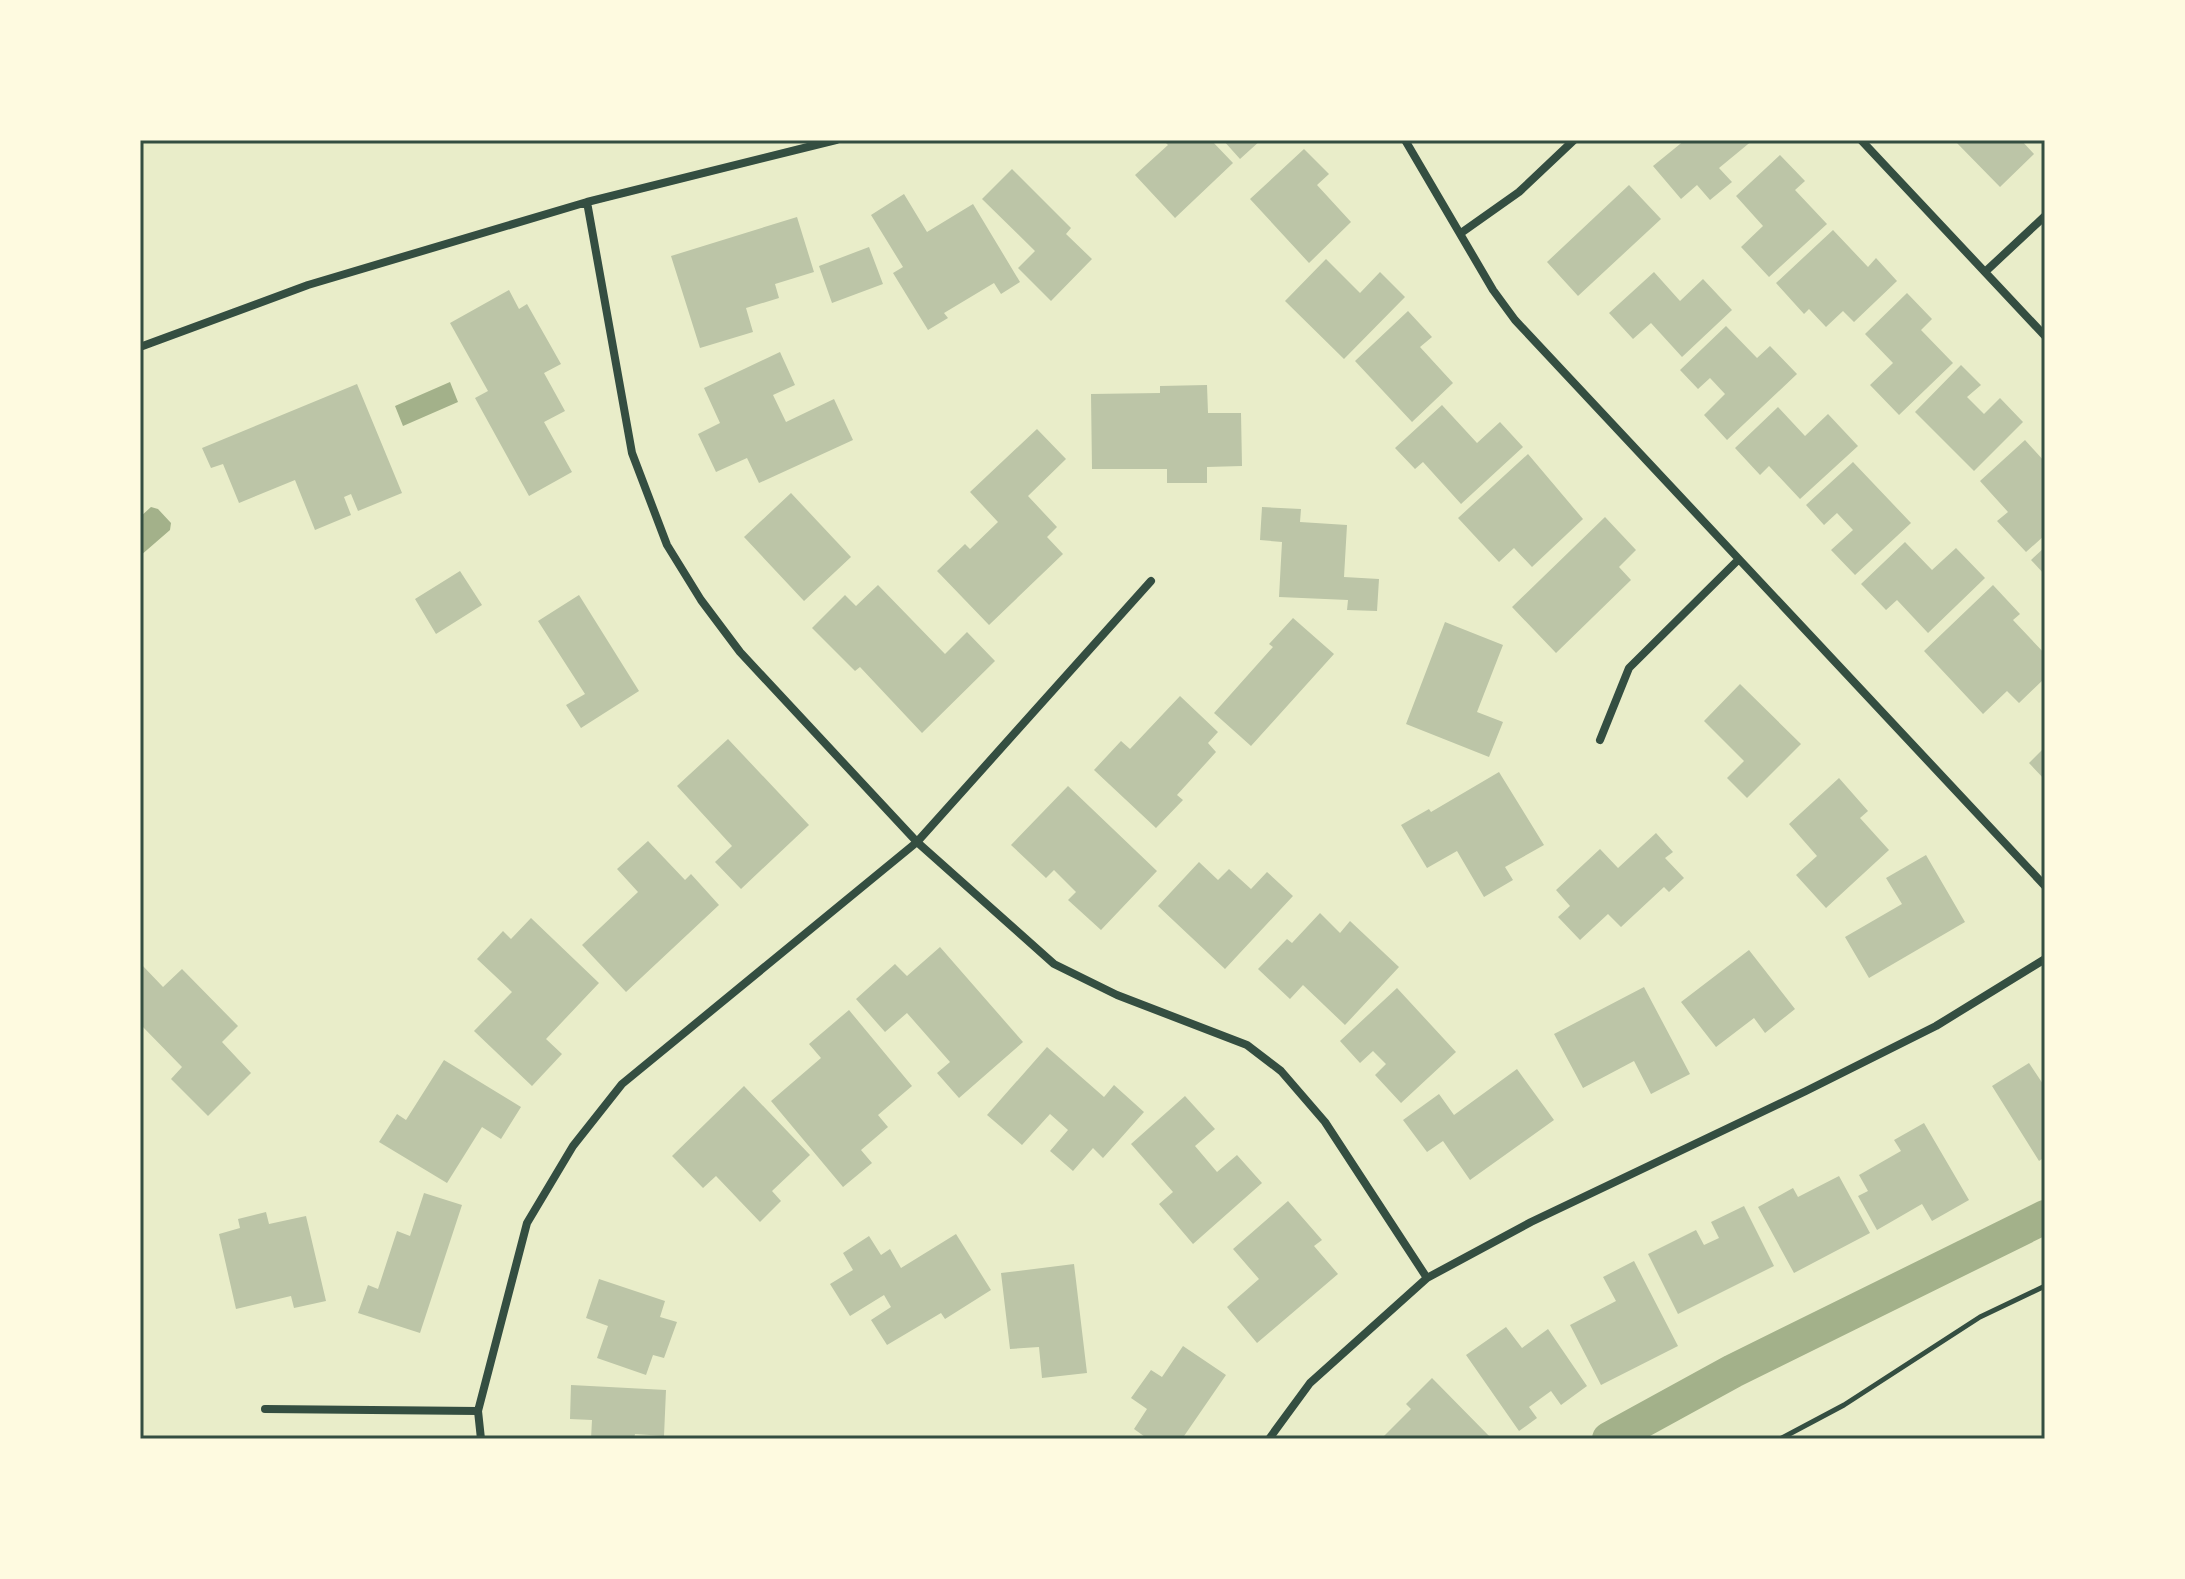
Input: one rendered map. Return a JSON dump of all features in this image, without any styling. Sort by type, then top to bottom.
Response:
[{"type":"street","points":[[140,347],[308,285],[587,202],[836,140]]},
{"type":"street","points":[[1405,140],[1493,290],[1515,320],[2045,886]]},
{"type":"street","points":[[1461,233],[1519,192],[1574,140]]},
{"type":"street","points":[[1861,140],[2045,336]]},
{"type":"street","points":[[587,202],[632,453],[667,545],[701,600],[740,652],[917,842],[1054,964],[1117,995],[1247,1045],[1281,1071],[1325,1122],[1427,1278]]},
{"type":"street","points":[[1985,272],[2045,216]]},
{"type":"street","points":[[1600,740],[1629,668],[1738,560]]},
{"type":"street","points":[[481,1439],[478,1411],[527,1223],[573,1146],[622,1084],[917,842],[1151,581]]},
{"type":"street","points":[[1269,1439],[1310,1383],[1427,1278],[1508,1233],[1936,1026],[2045,959]]},
{"type":"street","points":[[265,1409],[478,1411]]},
{"type":"path","points":[[1780,1439],[1844,1405],[1980,1317],[2045,1286]]},
{"type":"shaded area","points":[[450,382],[458,402],[403,426],[395,406]]},
{"type":"shaded area","points":[[151,507],[158,509],[171,523],[170,530],[140,556],[140,517]]},
{"type":"building","points":[[1163,140],[1211,140],[1233,163],[1175,218],[1135,175],[1168,145]]},
{"type":"building","points":[[1223,140],[1261,140],[1240,159]]},
{"type":"building","points":[[1685,140],[1753,140],[1719,168],[1732,182],[1710,200],[1697,185],[1681,199],[1653,166]]},
{"type":"building","points":[[1954,140],[2021,140],[2034,154],[2000,187]]},
{"type":"building","points":[[1304,149],[1329,174],[1317,185],[1351,222],[1309,263],[1250,199]]},
{"type":"building","points":[[1780,155],[1805,181],[1795,190],[1827,224],[1769,277],[1741,247],[1763,226],[1736,196]]},
{"type":"building","points":[[1012,169],[1071,228],[1066,234],[1092,259],[1051,301],[1018,268],[1035,251],[982,199]]},
{"type":"building","points":[[1629,185],[1661,219],[1578,296],[1547,262]]},
{"type":"building","points":[[904,194],[927,232],[973,204],[1020,282],[1001,294],[994,283],[944,313],[948,318],[928,330],[893,273],[903,267],[871,215]]},
{"type":"building","points":[[797,217],[814,272],[775,284],[779,298],[746,308],[753,332],[700,348],[671,256]]},
{"type":"building","points":[[1833,230],[1868,267],[1876,258],[1897,281],[1854,322],[1843,311],[1826,327],[1809,309],[1804,314],[1776,283]]},
{"type":"building","points":[[869,247],[883,284],[832,303],[819,266]]},
{"type":"building","points":[[1326,259],[1360,293],[1380,272],[1405,297],[1344,359],[1285,301]]},
{"type":"building","points":[[1654,272],[1680,301],[1703,279],[1732,310],[1682,357],[1651,323],[1633,339],[1609,313]]},
{"type":"building","points":[[509,290],[519,309],[527,304],[561,364],[544,373],[565,411],[544,422],[572,472],[529,496],[475,398],[488,391],[450,323]]},
{"type":"building","points":[[1907,293],[1932,319],[1921,330],[1953,363],[1899,415],[1870,385],[1893,363],[1865,334]]},
{"type":"building","points":[[1408,311],[1432,337],[1420,347],[1453,383],[1412,422],[1355,361]]},
{"type":"building","points":[[1726,326],[1757,358],[1770,346],[1797,374],[1727,440],[1704,415],[1725,394],[1710,378],[1698,389],[1680,370]]},
{"type":"building","points":[[780,352],[795,385],[773,395],[786,422],[834,399],[853,440],[759,483],[747,458],[716,472],[698,434],[720,423],[704,388]]},
{"type":"building","points":[[1961,365],[1981,385],[1967,397],[1984,414],[2000,398],[2023,422],[1974,471],[1915,412]]},
{"type":"building","points":[[357,384],[402,493],[358,511],[351,494],[344,497],[351,515],[315,530],[295,480],[239,503],[223,464],[211,468],[202,448]]},
{"type":"building","points":[[1207,385],[1208,413],[1241,413],[1242,466],[1207,467],[1207,483],[1167,483],[1167,469],[1092,469],[1091,394],[1160,393],[1160,386]]},
{"type":"building","points":[[1442,405],[1477,443],[1500,422],[1523,447],[1461,504],[1423,462],[1415,469],[1395,448]]},
{"type":"building","points":[[1778,407],[1805,436],[1828,414],[1858,446],[1800,499],[1769,466],[1760,475],[1735,448]]},
{"type":"building","points":[[1037,429],[1066,459],[1028,496],[1057,527],[1047,537],[1063,554],[989,625],[937,571],[965,544],[970,549],[998,522],[970,492]]},
{"type":"building","points":[[2025,440],[2045,462],[2045,535],[2026,552],[1997,521],[2008,512],[1980,481]]},
{"type":"building","points":[[1528,454],[1583,519],[1532,567],[1514,548],[1499,562],[1458,518]]},
{"type":"building","points":[[1853,462],[1911,523],[1855,575],[1831,550],[1853,530],[1837,513],[1824,525],[1806,505]]},
{"type":"building","points":[[791,493],[851,557],[804,601],[744,537]]},
{"type":"building","points":[[1262,507],[1301,509],[1300,522],[1347,525],[1344,577],[1379,579],[1377,611],[1347,610],[1348,600],[1279,597],[1282,542],[1260,540]]},
{"type":"building","points":[[1605,517],[1636,550],[1619,567],[1631,580],[1556,653],[1512,607]]},
{"type":"building","points":[[1905,542],[1932,570],[1956,548],[1985,578],[1928,633],[1897,600],[1886,610],[1861,584]]},
{"type":"building","points":[[2045,547],[2045,575],[2031,560]]},
{"type":"building","points":[[460,571],[482,605],[436,634],[415,599]]},
{"type":"building","points":[[878,585],[945,654],[967,632],[995,661],[922,733],[860,667],[855,671],[812,628],[845,595],[856,606]]},
{"type":"building","points":[[1993,585],[2020,614],[2013,620],[2045,654],[2045,678],[2019,703],[2007,691],[1983,714],[1924,651]]},
{"type":"building","points":[[579,595],[639,691],[581,728],[566,705],[585,694],[538,621]]},
{"type":"building","points":[[1293,618],[1334,654],[1251,746],[1214,713],[1273,647],[1269,644]]},
{"type":"building","points":[[1445,622],[1503,645],[1477,712],[1503,722],[1489,757],[1406,724]]},
{"type":"building","points":[[1740,684],[1801,744],[1747,798],[1727,778],[1744,761],[1704,721]]},
{"type":"building","points":[[1180,696],[1218,732],[1208,743],[1216,752],[1177,795],[1183,800],[1156,828],[1094,770],[1121,741],[1130,749]]},
{"type":"building","points":[[728,739],[809,825],[741,889],[715,862],[732,846],[677,786]]},
{"type":"building","points":[[2045,747],[2045,780],[2029,763]]},
{"type":"building","points":[[1499,772],[1544,845],[1505,867],[1513,880],[1484,897],[1457,851],[1427,868],[1401,825],[1429,809],[1431,812]]},
{"type":"building","points":[[1839,778],[1868,811],[1860,818],[1889,850],[1826,908],[1796,875],[1817,856],[1789,824]]},
{"type":"building","points":[[1068,786],[1157,871],[1101,930],[1068,900],[1076,892],[1054,870],[1046,878],[1011,845]]},
{"type":"building","points":[[1656,833],[1673,852],[1665,858],[1684,878],[1669,892],[1664,887],[1621,927],[1608,914],[1580,940],[1558,917],[1570,906],[1556,890],[1600,849],[1618,868]]},
{"type":"building","points":[[648,841],[685,880],[691,874],[719,905],[626,992],[582,945],[638,892],[617,869]]},
{"type":"building","points":[[1926,855],[1965,922],[1869,978],[1845,937],[1902,904],[1886,878]]},
{"type":"building","points":[[1199,862],[1218,880],[1229,869],[1251,889],[1267,872],[1293,896],[1225,969],[1158,906]]},
{"type":"building","points":[[1320,913],[1340,933],[1350,921],[1399,967],[1345,1025],[1303,985],[1290,999],[1258,969],[1287,939],[1292,943]]},
{"type":"building","points":[[531,918],[599,983],[546,1039],[562,1054],[532,1086],[474,1031],[512,992],[477,959],[503,931],[511,939]]},
{"type":"building","points":[[940,947],[1023,1042],[959,1098],[937,1073],[950,1062],[907,1013],[885,1032],[856,999],[895,964],[907,976]]},
{"type":"building","points":[[1749,950],[1795,1009],[1765,1033],[1754,1018],[1716,1047],[1681,1002]]},
{"type":"building","points":[[142,965],[163,987],[182,969],[238,1026],[222,1042],[251,1073],[208,1116],[171,1079],[182,1067],[140,1024]]},
{"type":"building","points":[[1644,987],[1690,1074],[1651,1094],[1634,1061],[1583,1088],[1554,1034]]},
{"type":"building","points":[[1397,988],[1456,1052],[1401,1103],[1375,1075],[1386,1064],[1373,1051],[1360,1063],[1340,1041]]},
{"type":"building","points":[[849,1010],[912,1086],[878,1115],[888,1127],[861,1150],[872,1163],[843,1187],[771,1101],[821,1058],[809,1044]]},
{"type":"building","points":[[1047,1047],[1104,1097],[1114,1085],[1144,1112],[1103,1158],[1093,1148],[1073,1171],[1050,1151],[1068,1130],[1050,1114],[1022,1145],[987,1115]]},
{"type":"building","points":[[444,1060],[521,1107],[501,1139],[482,1127],[447,1183],[379,1142],[397,1114],[406,1120]]},
{"type":"building","points":[[2029,1063],[2045,1087],[2045,1157],[2039,1161],[1992,1086]]},
{"type":"building","points":[[1517,1069],[1554,1120],[1470,1180],[1443,1141],[1427,1152],[1403,1120],[1439,1094],[1454,1115]]},
{"type":"building","points":[[744,1086],[810,1155],[772,1191],[781,1201],[760,1222],[716,1176],[703,1188],[672,1156]]},
{"type":"building","points":[[1185,1096],[1215,1129],[1195,1146],[1217,1172],[1237,1155],[1262,1183],[1193,1244],[1159,1204],[1173,1192],[1131,1144]]},
{"type":"building","points":[[1924,1123],[1969,1200],[1932,1221],[1922,1204],[1877,1230],[1858,1196],[1868,1191],[1859,1175],[1901,1151],[1894,1140]]},
{"type":"building","points":[[1839,1176],[1870,1233],[1794,1273],[1758,1207],[1793,1188],[1798,1197]]},
{"type":"building","points":[[424,1193],[462,1205],[420,1333],[358,1313],[368,1285],[378,1289],[397,1231],[410,1236]]},
{"type":"building","points":[[1288,1201],[1322,1240],[1314,1246],[1338,1274],[1257,1343],[1227,1307],[1259,1279],[1233,1249]]},
{"type":"building","points":[[1744,1206],[1774,1266],[1678,1314],[1648,1254],[1696,1230],[1704,1245],[1719,1238],[1711,1222]]},
{"type":"building","points":[[266,1212],[269,1224],[306,1216],[326,1301],[294,1308],[291,1296],[236,1309],[219,1234],[240,1228],[238,1219]]},
{"type":"building","points":[[956,1234],[991,1290],[945,1319],[941,1313],[887,1345],[871,1320],[891,1307],[884,1295],[850,1316],[830,1284],[853,1270],[843,1253],[869,1236],[881,1255],[890,1249],[901,1268]]},
{"type":"building","points":[[1634,1261],[1678,1346],[1601,1385],[1570,1325],[1616,1301],[1603,1277]]},
{"type":"building","points":[[1074,1264],[1087,1373],[1042,1378],[1039,1347],[1010,1349],[1001,1273]]},
{"type":"building","points":[[599,1279],[665,1301],[660,1317],[677,1322],[664,1358],[653,1355],[646,1375],[597,1358],[608,1326],[586,1318]]},
{"type":"building","points":[[1506,1327],[1522,1348],[1548,1329],[1587,1386],[1561,1405],[1551,1391],[1529,1407],[1537,1418],[1519,1431],[1466,1355]]},
{"type":"building","points":[[1183,1346],[1226,1375],[1182,1439],[1148,1439],[1134,1429],[1147,1409],[1131,1398],[1151,1370],[1162,1377]]},
{"type":"building","points":[[1432,1378],[1492,1439],[1381,1439],[1411,1409],[1406,1404]]},
{"type":"building","points":[[571,1385],[666,1390],[664,1436],[635,1434],[634,1439],[591,1439],[592,1420],[570,1419]]},
{"type":"waterway","points":[[1609,1439],[1733,1371],[2045,1217]]}]
